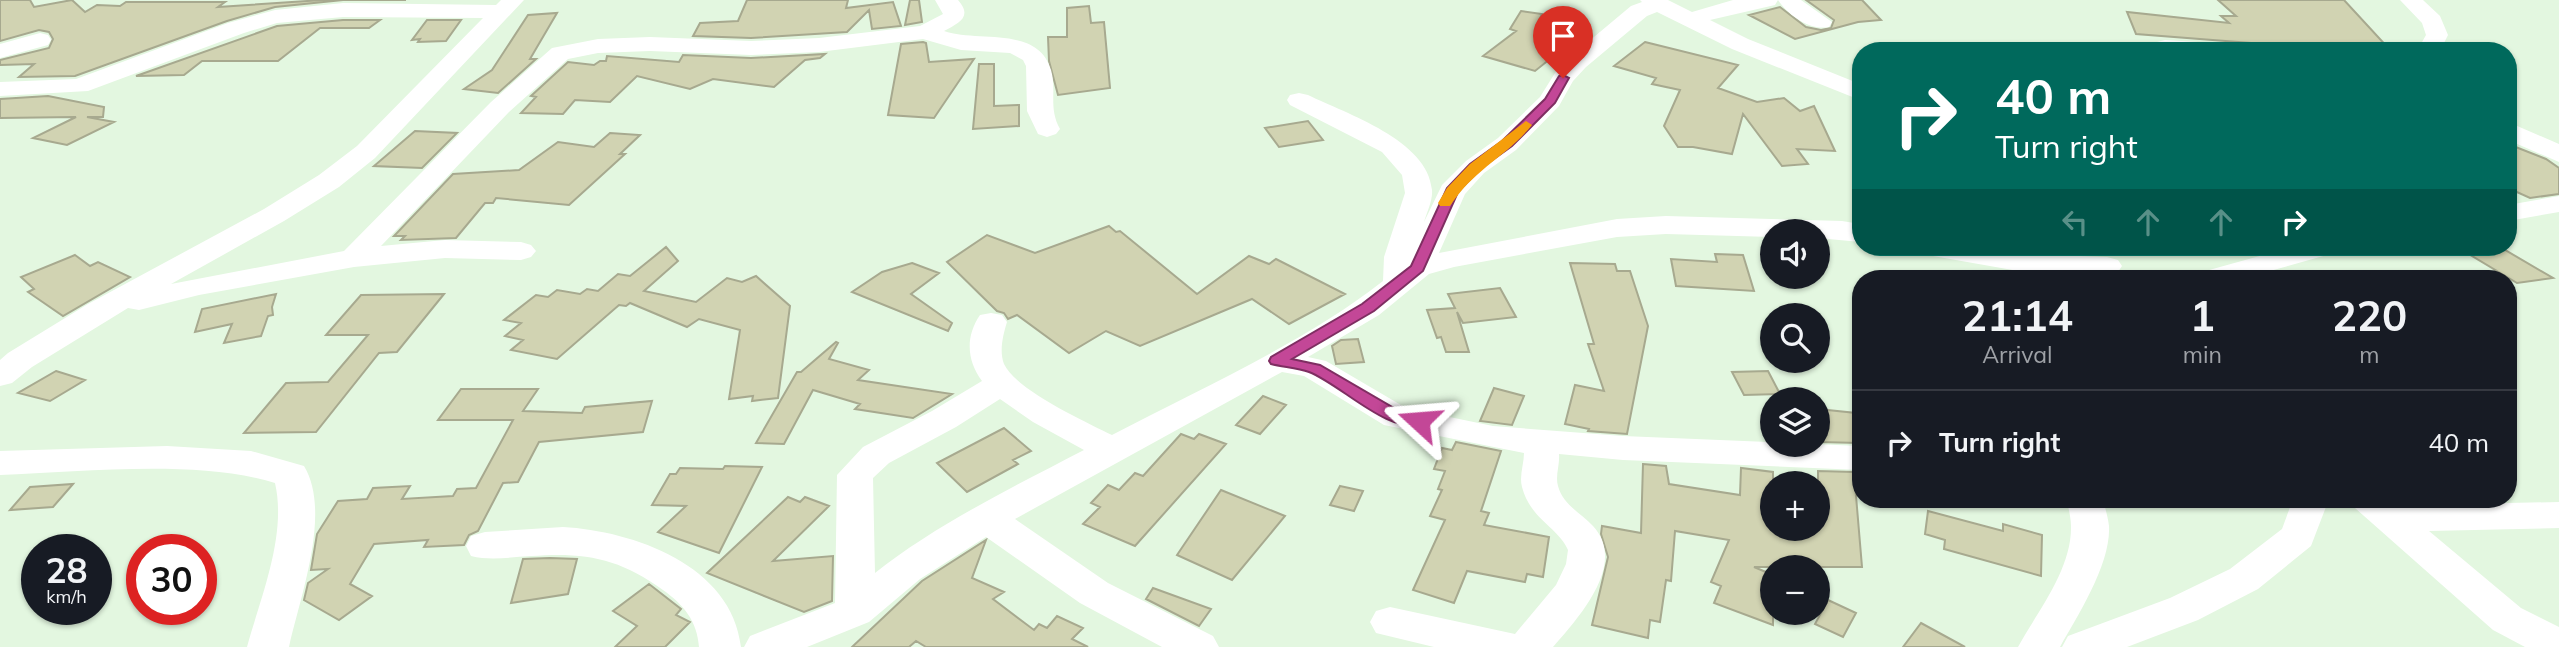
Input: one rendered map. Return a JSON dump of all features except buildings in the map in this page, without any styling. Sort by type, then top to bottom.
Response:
[{"type":"street","points":[[354,258],[500,107],[560,53],[598,46],[637,44],[789,47],[925,32],[954,17],[954,9],[946,0]]},
{"type":"street","points":[[1689,20],[1727,8],[1767,0]]},
{"type":"street","points":[[1788,0],[1800,11],[1821,22]]},
{"type":"street","points":[[2411,0],[2432,21],[2437,35],[2433,42]]},
{"type":"street","points":[[1408,276],[1452,191],[1475,167],[1507,144],[1550,101],[1563,78],[1578,62],[1639,11],[1654,2],[1740,44],[1852,90]]},
{"type":"street","points":[[0,89],[79,86],[236,27],[275,17],[356,9],[507,6]]},
{"type":"street","points":[[7,365],[274,215],[329,181],[366,152],[507,6]]},
{"type":"street","points":[[925,32],[964,43],[1026,50],[1038,65],[1039,114],[1047,129]]},
{"type":"street","points":[[0,51],[40,40]]},
{"type":"street","points":[[1299,100],[1391,146],[1415,173],[1419,193],[1399,257],[1408,276]]},
{"type":"street","points":[[2517,134],[2559,154]]},
{"type":"street","points":[[2517,211],[2559,204]]},
{"type":"street","points":[[765,647],[855,611],[906,569],[987,519],[1345,323],[1408,276],[1451,259],[1583,234],[1642,226],[1754,227],[1852,233]]},
{"type":"street","points":[[99,311],[198,286],[354,258],[445,249],[521,251]]},
{"type":"street","points":[[1984,256],[2094,270]]},
{"type":"street","points":[[2095,256],[2112,270]]},
{"type":"street","points":[[2241,270],[2291,256]]},
{"type":"street","points":[[991,322],[985,343],[989,369],[1002,383],[1027,402],[1111,449]]},
{"type":"street","points":[[1277,361],[1314,368],[1396,417],[1493,437],[1532,442],[1852,458]]},
{"type":"street","points":[[855,611],[855,475],[876,455],[944,419],[1002,383]]},
{"type":"street","points":[[1528,647],[1567,600],[1582,575],[1588,557],[1584,541],[1544,500],[1538,481],[1543,456],[1539,446],[1532,442]]},
{"type":"street","points":[[0,463],[167,458],[251,463],[291,475],[298,503],[291,554],[268,647]]},
{"type":"street","points":[[2039,647],[2061,613],[2079,568],[2090,528],[2087,508]]},
{"type":"street","points":[[2083,647],[2184,609],[2244,579],[2298,536],[2308,508]]},
{"type":"street","points":[[2378,508],[2507,619],[2559,646]]},
{"type":"street","points":[[2383,508],[2413,518],[2559,515]]},
{"type":"street","points":[[987,519],[1094,593],[1198,647]]},
{"type":"street","points":[[485,546],[552,541],[597,542],[622,547],[656,562],[691,590],[718,626],[720,647]]},
{"type":"street","points":[[1390,621],[1507,647]]},
{"type":"slow traffic","points":[[1445,203],[1452,191],[1475,167],[1507,144],[1526,125]]},
{"type":"route","points":[[1419,421],[1396,417],[1314,368],[1277,361],[1368,308],[1418,268],[1441,209],[1452,191],[1475,167],[1507,144],[1550,101],[1563,78]]}]
